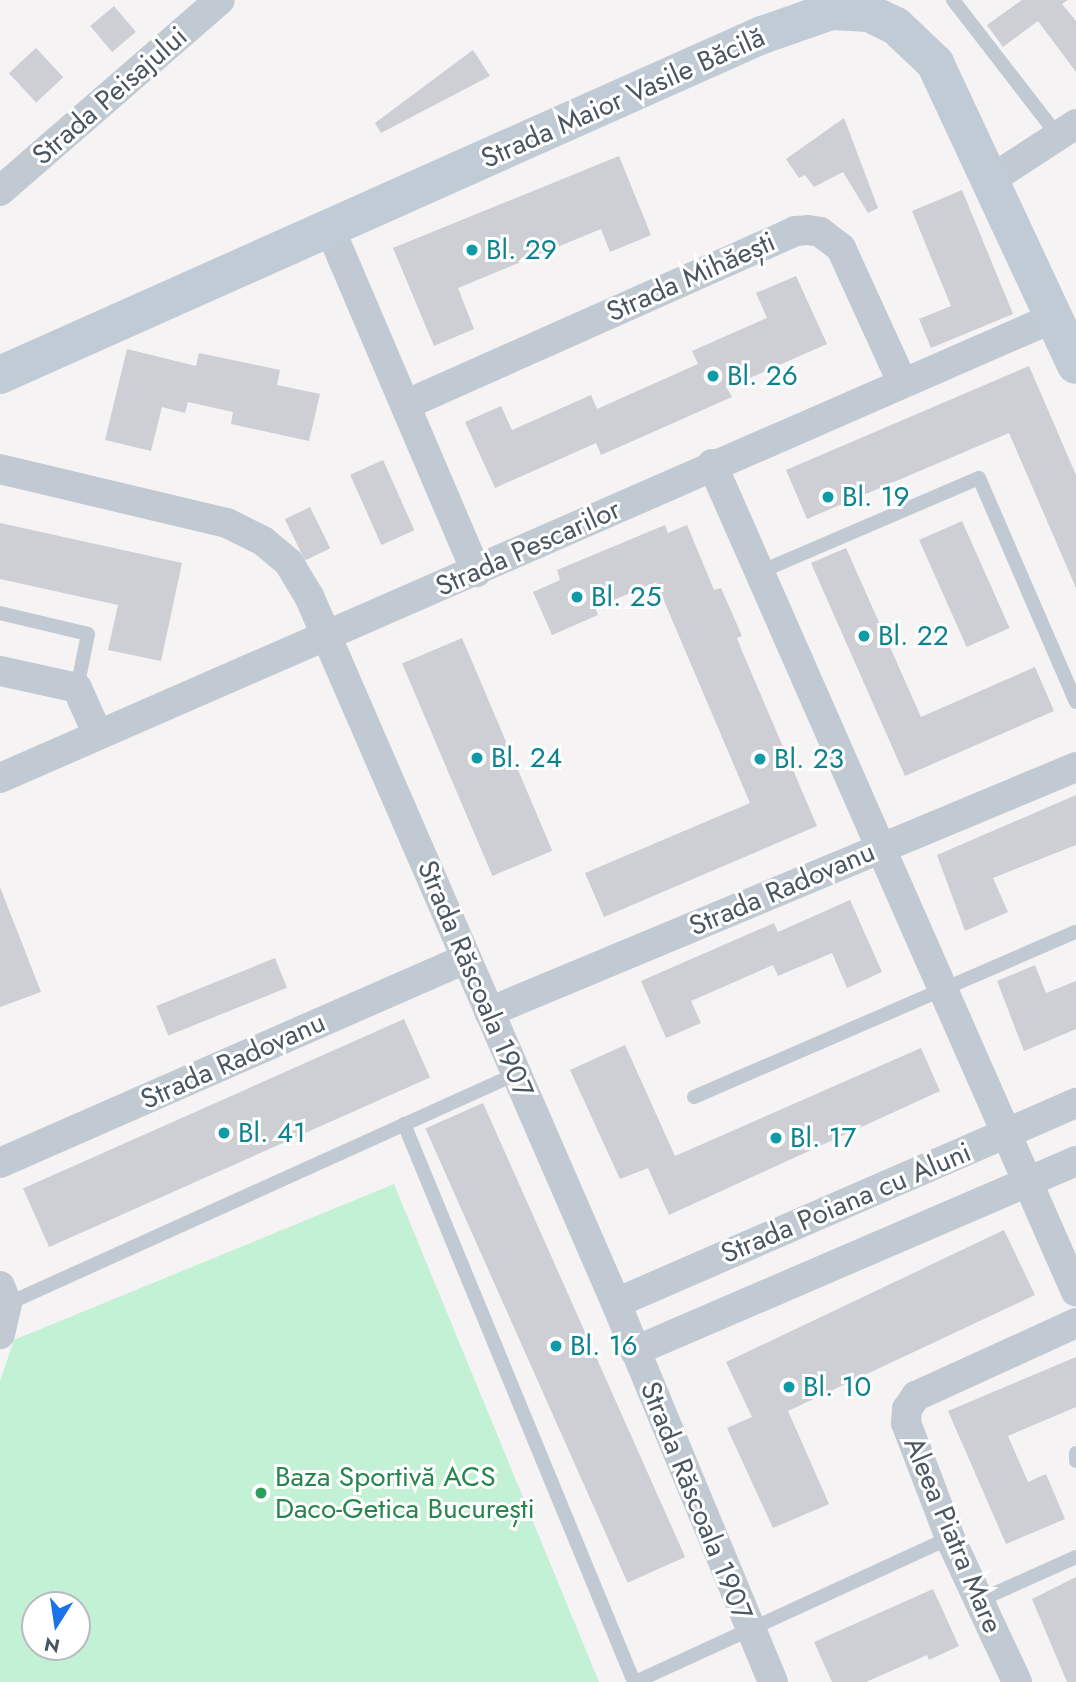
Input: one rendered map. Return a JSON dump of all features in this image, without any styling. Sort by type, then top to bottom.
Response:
[{"type":"street","name":"Strada Peisajului","points":[[0,191],[220,0]]},
{"type":"street","name":"Strada Maior Vasile Băcilă","points":[[0,375],[762,35],[831,11],[870,7],[911,37],[935,62],[993,178],[1076,365]]},
{"type":"street","points":[[993,178],[1067,130]]},
{"type":"street","points":[[330,229],[476,572]]},
{"type":"street","name":"Strada Mihăești","points":[[405,405],[795,230],[820,232],[841,248],[902,382]]},
{"type":"street","name":"Strada Pescarilor","points":[[0,778],[327,638],[712,464],[1055,317]]},
{"type":"street","points":[[712,464],[762,571],[1076,1292]]},
{"type":"street","name":"Strada Răscoala 1907","points":[[0,468],[227,523],[263,541],[289,564],[327,638],[616,1303],[773,1682]]},
{"type":"street","points":[[0,671],[77,688],[98,736]]},
{"type":"street","name":"Strada Radovanu","points":[[489,1012],[1076,767]]},
{"type":"street","name":"Strada Radovanu","points":[[0,1163],[465,959]]},
{"type":"street","name":"Strada Poiana cu Aluni","points":[[616,1303],[1076,1103]]},
{"type":"street","name":"Strada Poiana cu Aluni","points":[[635,1351],[1076,1161]]},
{"type":"street","points":[[0,1334],[4,1295]]},
{"type":"street","name":"Aleea Piatra Mare","points":[[1016,1681],[950,1538],[906,1423],[907,1409],[916,1396],[1076,1323]]},
{"type":"lane","points":[[953,0],[1067,130]]},
{"type":"lane","points":[[762,571],[979,478],[1076,702]]},
{"type":"lane","points":[[0,612],[88,634],[77,688]]},
{"type":"lane","points":[[694,1097],[1076,932]]},
{"type":"lane","points":[[4,1295],[516,1074]]},
{"type":"lane","points":[[404,1124],[635,1682],[950,1538]]},
{"type":"lane","points":[[1076,1453],[1076,1461]]},
{"type":"lane","points":[[978,1601],[1076,1557]]},
{"type":"green space","name":"Baza Sportivă ACS Daco-Getica București","points":[[394,1184],[599,1682],[0,1682],[0,1381],[14,1340]]},
{"type":"building","points":[[1022,0],[1068,0],[1062,4],[1076,21],[1076,72],[1038,21],[1003,47],[987,25]]},
{"type":"building","points":[[114,6],[136,32],[112,52],[90,26]]},
{"type":"building","points":[[36,48],[63,77],[36,102],[9,73]]},
{"type":"building","points":[[473,50],[490,76],[381,133],[375,123]]},
{"type":"building","points":[[844,118],[878,208],[868,213],[843,172],[814,187],[805,175],[799,178],[786,159]]},
{"type":"building","name":"Bl. 29","points":[[619,156],[651,235],[610,252],[601,229],[458,288],[474,329],[434,346],[393,248]]},
{"type":"building","points":[[962,190],[1013,314],[931,348],[919,319],[951,306],[912,211]]},
{"type":"building","name":"Bl. 26","points":[[796,276],[827,344],[727,388],[732,397],[601,455],[596,443],[495,488],[465,422],[501,406],[512,430],[591,395],[597,409],[698,364],[692,351],[767,318],[756,293]]},
{"type":"building","points":[[127,349],[196,366],[199,353],[280,370],[277,385],[320,394],[309,441],[231,424],[233,412],[188,402],[185,413],[162,407],[151,451],[105,440]]},
{"type":"building","name":"Bl. 19","points":[[1029,366],[1076,475],[1076,588],[1009,433],[807,519],[786,470]]},
{"type":"building","points":[[383,460],[414,530],[381,545],[350,475]]},
{"type":"building","points":[[310,507],[330,548],[305,561],[285,519]]},
{"type":"building","points":[[962,521],[1010,628],[967,647],[919,540]]},
{"type":"building","points":[[0,523],[182,563],[161,661],[108,650],[118,605],[0,579]]},
{"type":"building","points":[[665,525],[668,533],[687,525],[714,590],[721,588],[742,636],[737,638],[742,651],[817,826],[604,917],[585,873],[750,803],[656,582],[595,608],[598,615],[552,635],[533,592],[560,580],[557,570]]},
{"type":"building","name":"Bl. 22","points":[[846,548],[921,717],[1035,667],[1054,711],[905,776],[811,563]]},
{"type":"building","name":"Bl. 24","points":[[462,638],[552,851],[492,876],[402,663]]},
{"type":"building","points":[[1076,795],[1076,845],[993,878],[1008,912],[965,931],[937,855]]},
{"type":"building","points":[[0,887],[41,992],[0,1007]]},
{"type":"building","points":[[850,900],[882,972],[847,988],[832,953],[778,976],[773,965],[691,1001],[701,1023],[666,1038],[641,981],[774,923],[778,932]]},
{"type":"building","points":[[275,958],[287,988],[168,1036],[156,1006]]},
{"type":"building","points":[[1035,965],[1046,993],[1076,981],[1076,1029],[1024,1051],[997,981]]},
{"type":"building","name":"Bl. 41","points":[[404,1019],[430,1077],[49,1247],[23,1189]]},
{"type":"building","name":"Bl. 17","points":[[625,1045],[675,1156],[921,1048],[940,1091],[669,1215],[648,1168],[620,1179],[570,1070]]},
{"type":"building","name":"Bl. 16","points":[[483,1103],[685,1557],[628,1583],[425,1129]]},
{"type":"building","name":"Bl. 10","points":[[1004,1230],[1035,1295],[788,1411],[829,1504],[773,1528],[727,1428],[752,1417],[726,1362]]},
{"type":"building","points":[[1076,1357],[1076,1407],[1008,1436],[1028,1482],[1046,1474],[1065,1519],[1006,1544],[948,1411]]},
{"type":"building","points":[[1076,1577],[1076,1682],[1067,1682],[1032,1599]]},
{"type":"building","points":[[933,1589],[959,1646],[929,1660],[927,1655],[866,1682],[832,1682],[814,1642]]},
{"type":"place","name":"Bl. 29","points":[[472,250]]},
{"type":"place","name":"Bl. 26","points":[[713,376]]},
{"type":"place","name":"Bl. 19","points":[[828,497]]},
{"type":"place","name":"Bl. 25","points":[[577,597]]},
{"type":"place","name":"Bl. 22","points":[[864,636]]},
{"type":"place","name":"Bl. 24","points":[[477,758]]},
{"type":"place","name":"Bl. 23","points":[[760,759]]},
{"type":"place","name":"Bl. 41","points":[[224,1133]]},
{"type":"place","name":"Bl. 17","points":[[776,1138]]},
{"type":"place","name":"Bl. 16","points":[[556,1346]]},
{"type":"place","name":"Bl. 10","points":[[789,1387]]},
{"type":"place","name":"Baza Sportivă ACS Daco-Getica București","points":[[261,1493]]}]
